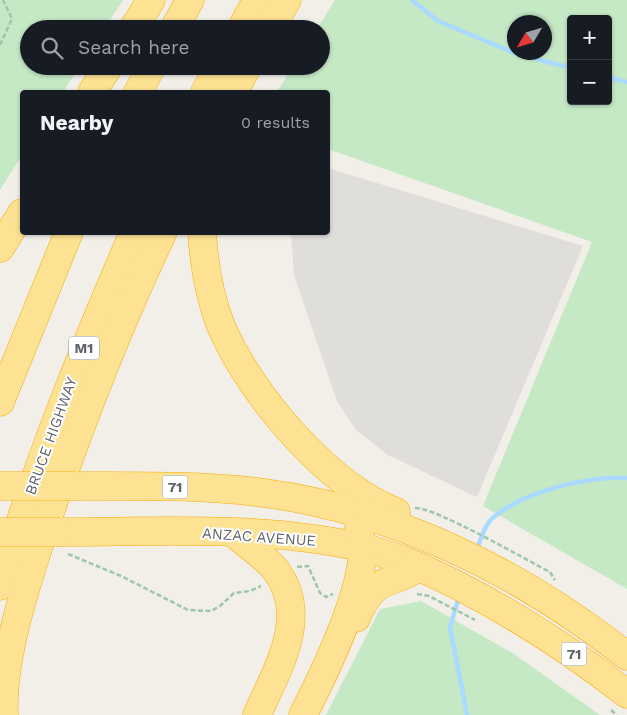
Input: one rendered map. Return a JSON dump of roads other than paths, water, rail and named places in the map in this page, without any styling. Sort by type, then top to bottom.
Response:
[{"type":"highway","points":[[139,20],[151,0]]},
{"type":"highway","points":[[179,20],[190,0]]},
{"type":"highway","points":[[246,20],[257,0]]},
{"type":"highway","points":[[275,20],[287,0]]},
{"type":"highway","points":[[93,90],[102,75]]},
{"type":"highway","points":[[139,90],[147,75]]},
{"type":"highway","points":[[206,90],[214,75]]},
{"type":"highway","points":[[234,90],[243,75]]},
{"type":"highway","points":[[0,248],[20,216]]},
{"type":"highway","points":[[0,402],[68,235]]},
{"type":"highway","name":"BRUCE HIGHWAY","points":[[0,586],[39,466],[76,368],[133,235]]},
{"type":"highway","points":[[4,715],[3,699],[8,665],[26,584],[68,459],[126,311],[162,235]]},
{"type":"highway","points":[[202,235],[204,259],[210,291],[221,324],[238,361],[261,395],[296,435],[346,483],[371,500],[401,514],[422,535]]},
{"type":"highway","name":"71","points":[[0,486],[201,488],[256,492],[316,503],[370,517],[422,535],[456,537],[506,563],[627,656]]},
{"type":"highway","points":[[303,715],[340,635],[361,571],[364,548],[361,537],[356,529],[348,523],[326,516],[316,503]]},
{"type":"highway","name":"ANZAC AVENUE","points":[[0,532],[61,542],[234,533],[306,538],[364,548],[430,581],[482,611],[517,617],[567,649],[627,694]]},
{"type":"highway","points":[[234,533],[274,569],[284,583],[290,599],[291,629],[288,642],[257,715]]},
{"type":"highway","points":[[340,635],[352,627],[364,601],[372,590],[388,580],[406,576],[430,581]]},
{"type":"waterway","points":[[412,0],[438,21],[517,54],[567,67]]},
{"type":"waterway","points":[[612,78],[627,82]]},
{"type":"waterway","points":[[477,550],[484,532],[492,519],[523,499],[540,492],[576,483],[611,478],[627,478]]},
{"type":"waterway","points":[[459,597],[450,627],[467,715]]}]
